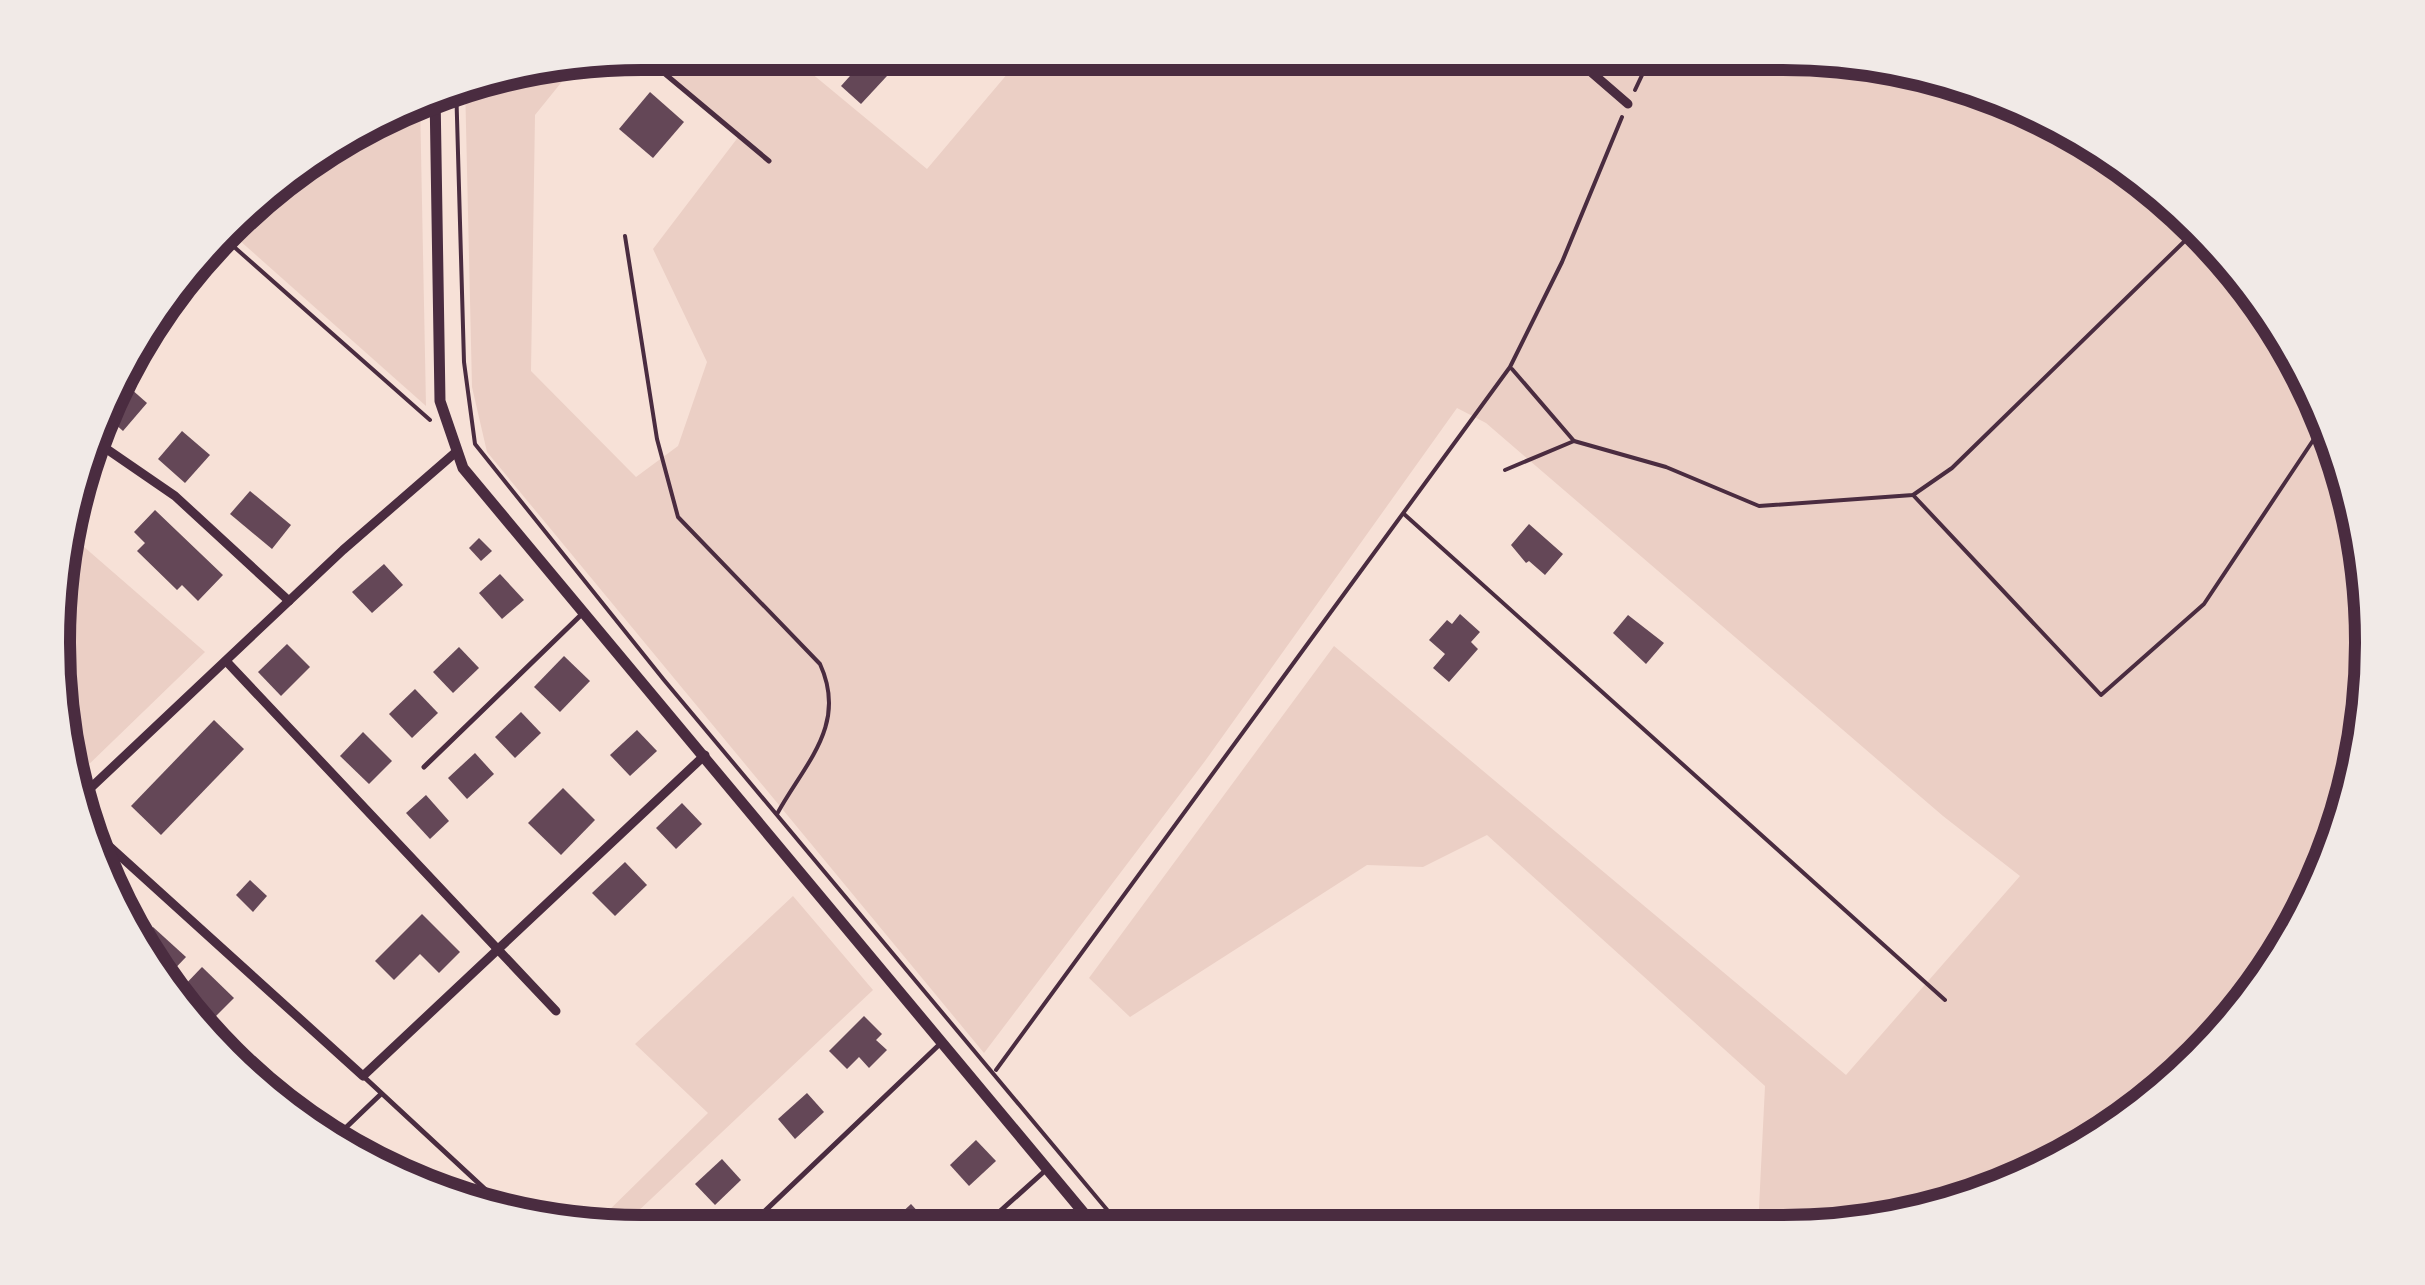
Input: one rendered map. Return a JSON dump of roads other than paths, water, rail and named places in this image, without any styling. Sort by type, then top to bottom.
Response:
[{"type":"street","points":[[1588,70],[1628,104]]},
{"type":"street","points":[[435,109],[440,401],[456,452],[478,490],[705,755],[1085,1215]]},
{"type":"street","points":[[105,447],[175,496],[290,601]]},
{"type":"street","points":[[90,789],[456,452]]},
{"type":"street","points":[[226,661],[556,1011]]},
{"type":"street","points":[[107,845],[363,1076],[705,755]]},
{"type":"lane","points":[[660,70],[769,161]]},
{"type":"lane","points":[[424,767],[582,614]]},
{"type":"lane","points":[[761,1215],[942,1042]]},
{"type":"lane","points":[[363,1076],[490,1194]]},
{"type":"lane","points":[[343,1130],[382,1093]]},
{"type":"lane","points":[[996,1215],[1047,1169]]}]
